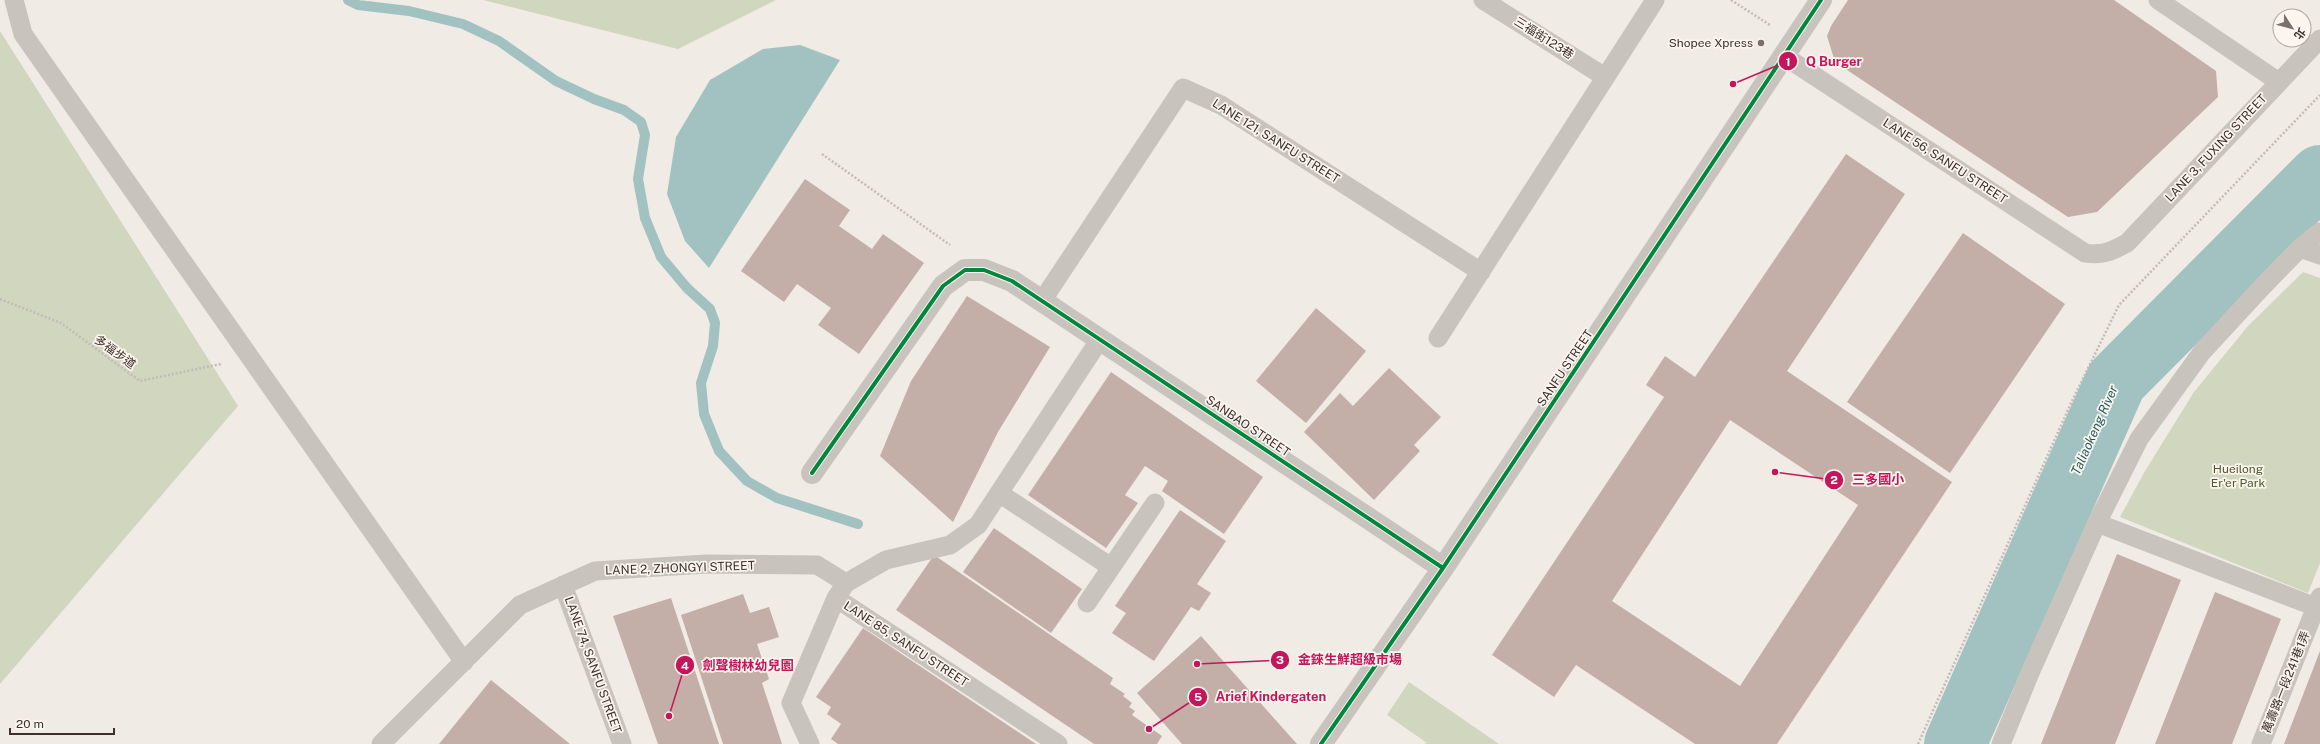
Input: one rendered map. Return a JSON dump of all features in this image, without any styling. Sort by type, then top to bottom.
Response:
[{"type":"street","name":"SANFU STREET","points":[[1320,744],[1444,568],[1821,0]]},
{"type":"street","points":[[812,473],[943,286],[965,270],[984,270]]},
{"type":"street","name":"SANBAO STREET","points":[[984,270],[1012,281],[1444,568]]},
{"type":"lane","points":[[14,0],[23,34],[464,662]]},
{"type":"lane","name":"三福街123巷","points":[[1483,0],[1605,77]]},
{"type":"lane","points":[[1438,338],[1655,0]]},
{"type":"lane","points":[[2158,0],[2278,82]]},
{"type":"lane","name":"LANE 3, FUXING STREET","points":[[2110,253],[2127,243],[2278,82],[2320,40]]},
{"type":"lane","name":"LANE 56, SANFU STREET","points":[[1789,48],[2085,252],[2097,255],[2110,253]]},
{"type":"lane","name":"LANE 121, SANFU STREET","points":[[1042,301],[1183,88],[1221,105],[1481,272]]},
{"type":"lane","points":[[2001,744],[2030,674],[2097,523],[2139,439],[2202,352],[2300,248],[2320,232]]},
{"type":"lane","points":[[2300,248],[2320,255]]},
{"type":"lane","name":"LANE 85, SANFU STREET","points":[[1058,744],[841,591],[886,560],[950,545],[978,525],[1100,339]]},
{"type":"lane","points":[[999,493],[1111,567]]},
{"type":"lane","points":[[1087,602],[1155,503]]},
{"type":"lane","points":[[2097,523],[2318,602]]},
{"type":"lane","name":"LANE 2, ZHONGYI STREET","points":[[382,744],[520,605],[595,571],[706,564],[817,565],[841,591]]},
{"type":"lane","name":"LANE 74, SANFU STREET","points":[[564,585],[622,744]]},
{"type":"lane","points":[[810,744],[791,702],[841,591]]},
{"type":"lane","name":"萬壽路一段241巷1弄","points":[[2261,744],[2318,602]]},
{"type":"path","points":[[1731,0],[1789,48]]},
{"type":"path","points":[[1918,744],[2072,401],[2119,305],[2320,95]]},
{"type":"path","points":[[822,154],[984,270]]},
{"type":"green space","points":[[483,0],[776,0],[678,49]]},
{"type":"green space","points":[[0,31],[238,406],[0,684]]},
{"type":"green space","name":"Hueilong Er'er Park","points":[[2303,272],[2320,278],[2320,563],[2308,593],[2120,517],[2145,471],[2194,392],[2248,326]]},
{"type":"green space","points":[[1409,682],[1499,744],[1424,744],[1427,743],[1387,715]]},
{"type":"water","points":[[800,45],[840,60],[709,268],[685,241],[667,194],[676,137],[710,80],[763,49]]},
{"type":"building","points":[[1848,0],[2114,0],[2216,71],[2218,97],[2097,212],[2068,217],[1835,62],[1827,36],[1831,26]]},
{"type":"building","points":[[1846,154],[1905,194],[1787,371],[1952,482],[1777,744],[1695,744],[1576,665],[1554,697],[1492,655],[1664,397],[1646,385],[1665,356],[1695,377]],"holes":[[[1730,420],[1858,505],[1740,686],[1612,601]]]},
{"type":"building","points":[[805,179],[850,210],[839,226],[872,249],[883,234],[924,263],[859,354],[818,325],[831,308],[797,284],[784,302],[741,271]]},
{"type":"building","points":[[1963,233],[2065,304],[1950,473],[1847,402]]},
{"type":"building","points":[[967,296],[1050,347],[998,432],[953,522],[880,456],[911,381]]},
{"type":"building","points":[[1316,308],[1366,351],[1306,423],[1256,381]]},
{"type":"building","points":[[1389,368],[1441,417],[1414,445],[1420,451],[1374,500],[1304,432],[1340,393],[1353,406]]},
{"type":"building","points":[[1111,372],[1263,477],[1224,534],[1162,491],[1168,481],[1145,466],[1125,495],[1138,503],[1106,548],[1028,495]]},
{"type":"building","points":[[1180,510],[1226,541],[1197,584],[1211,593],[1199,611],[1191,607],[1154,661],[1112,633],[1126,613],[1115,606]]},
{"type":"building","points":[[994,528],[1082,589],[1051,633],[963,572]]},
{"type":"building","points":[[2117,554],[2181,580],[2115,744],[2041,744]]},
{"type":"building","points":[[934,555],[1113,678],[1110,684],[1125,694],[1123,696],[1132,703],[1129,707],[1135,711],[1132,715],[1162,736],[1157,744],[1094,744],[896,610]]},
{"type":"building","points":[[2215,592],[2281,619],[2232,744],[2155,744]]},
{"type":"building","points":[[743,594],[750,613],[769,607],[779,637],[757,644],[769,679],[762,683],[782,744],[723,744],[681,615]]},
{"type":"building","points":[[671,598],[719,744],[658,744],[613,616]]},
{"type":"building","points":[[863,628],[1036,744],[838,744],[831,739],[841,724],[827,714],[831,707],[816,697]]},
{"type":"building","points":[[1201,636],[1297,744],[1182,744],[1137,693]]},
{"type":"building","points":[[2320,651],[2320,744],[2284,744]]},
{"type":"building","points":[[491,680],[570,744],[439,744]]},
{"type":"waterway","points":[[348,0],[358,5],[409,11],[463,24],[499,41],[556,81],[594,99],[624,110],[641,122],[645,135],[638,179],[645,218],[661,257],[687,288],[710,309],[715,323],[713,346],[701,383],[704,414],[719,451],[747,481],[777,498],[858,524]]},
{"type":"waterway","name":"Taliaokeng River","points":[[1955,744],[2116,381],[2320,176]]},
{"type":"cycle path","points":[[1321,744],[1443,568],[1821,0]]},
{"type":"cycle path","points":[[812,473],[943,286],[965,270],[984,270],[1012,281],[1443,568]]},
{"type":"place","name":"Shopee Xpress","points":[[1761,43]]},
{"type":"place","name":"Q Burger","points":[[1733,84]]},
{"type":"place","name":"三多國小","points":[[1775,472]]},
{"type":"place","name":"金錸生鮮超級市場","points":[[1197,664]]},
{"type":"place","name":"劍聲樹林幼兒園","points":[[669,716]]},
{"type":"place","name":"Arief Kindergaten","points":[[1149,729]]}]
